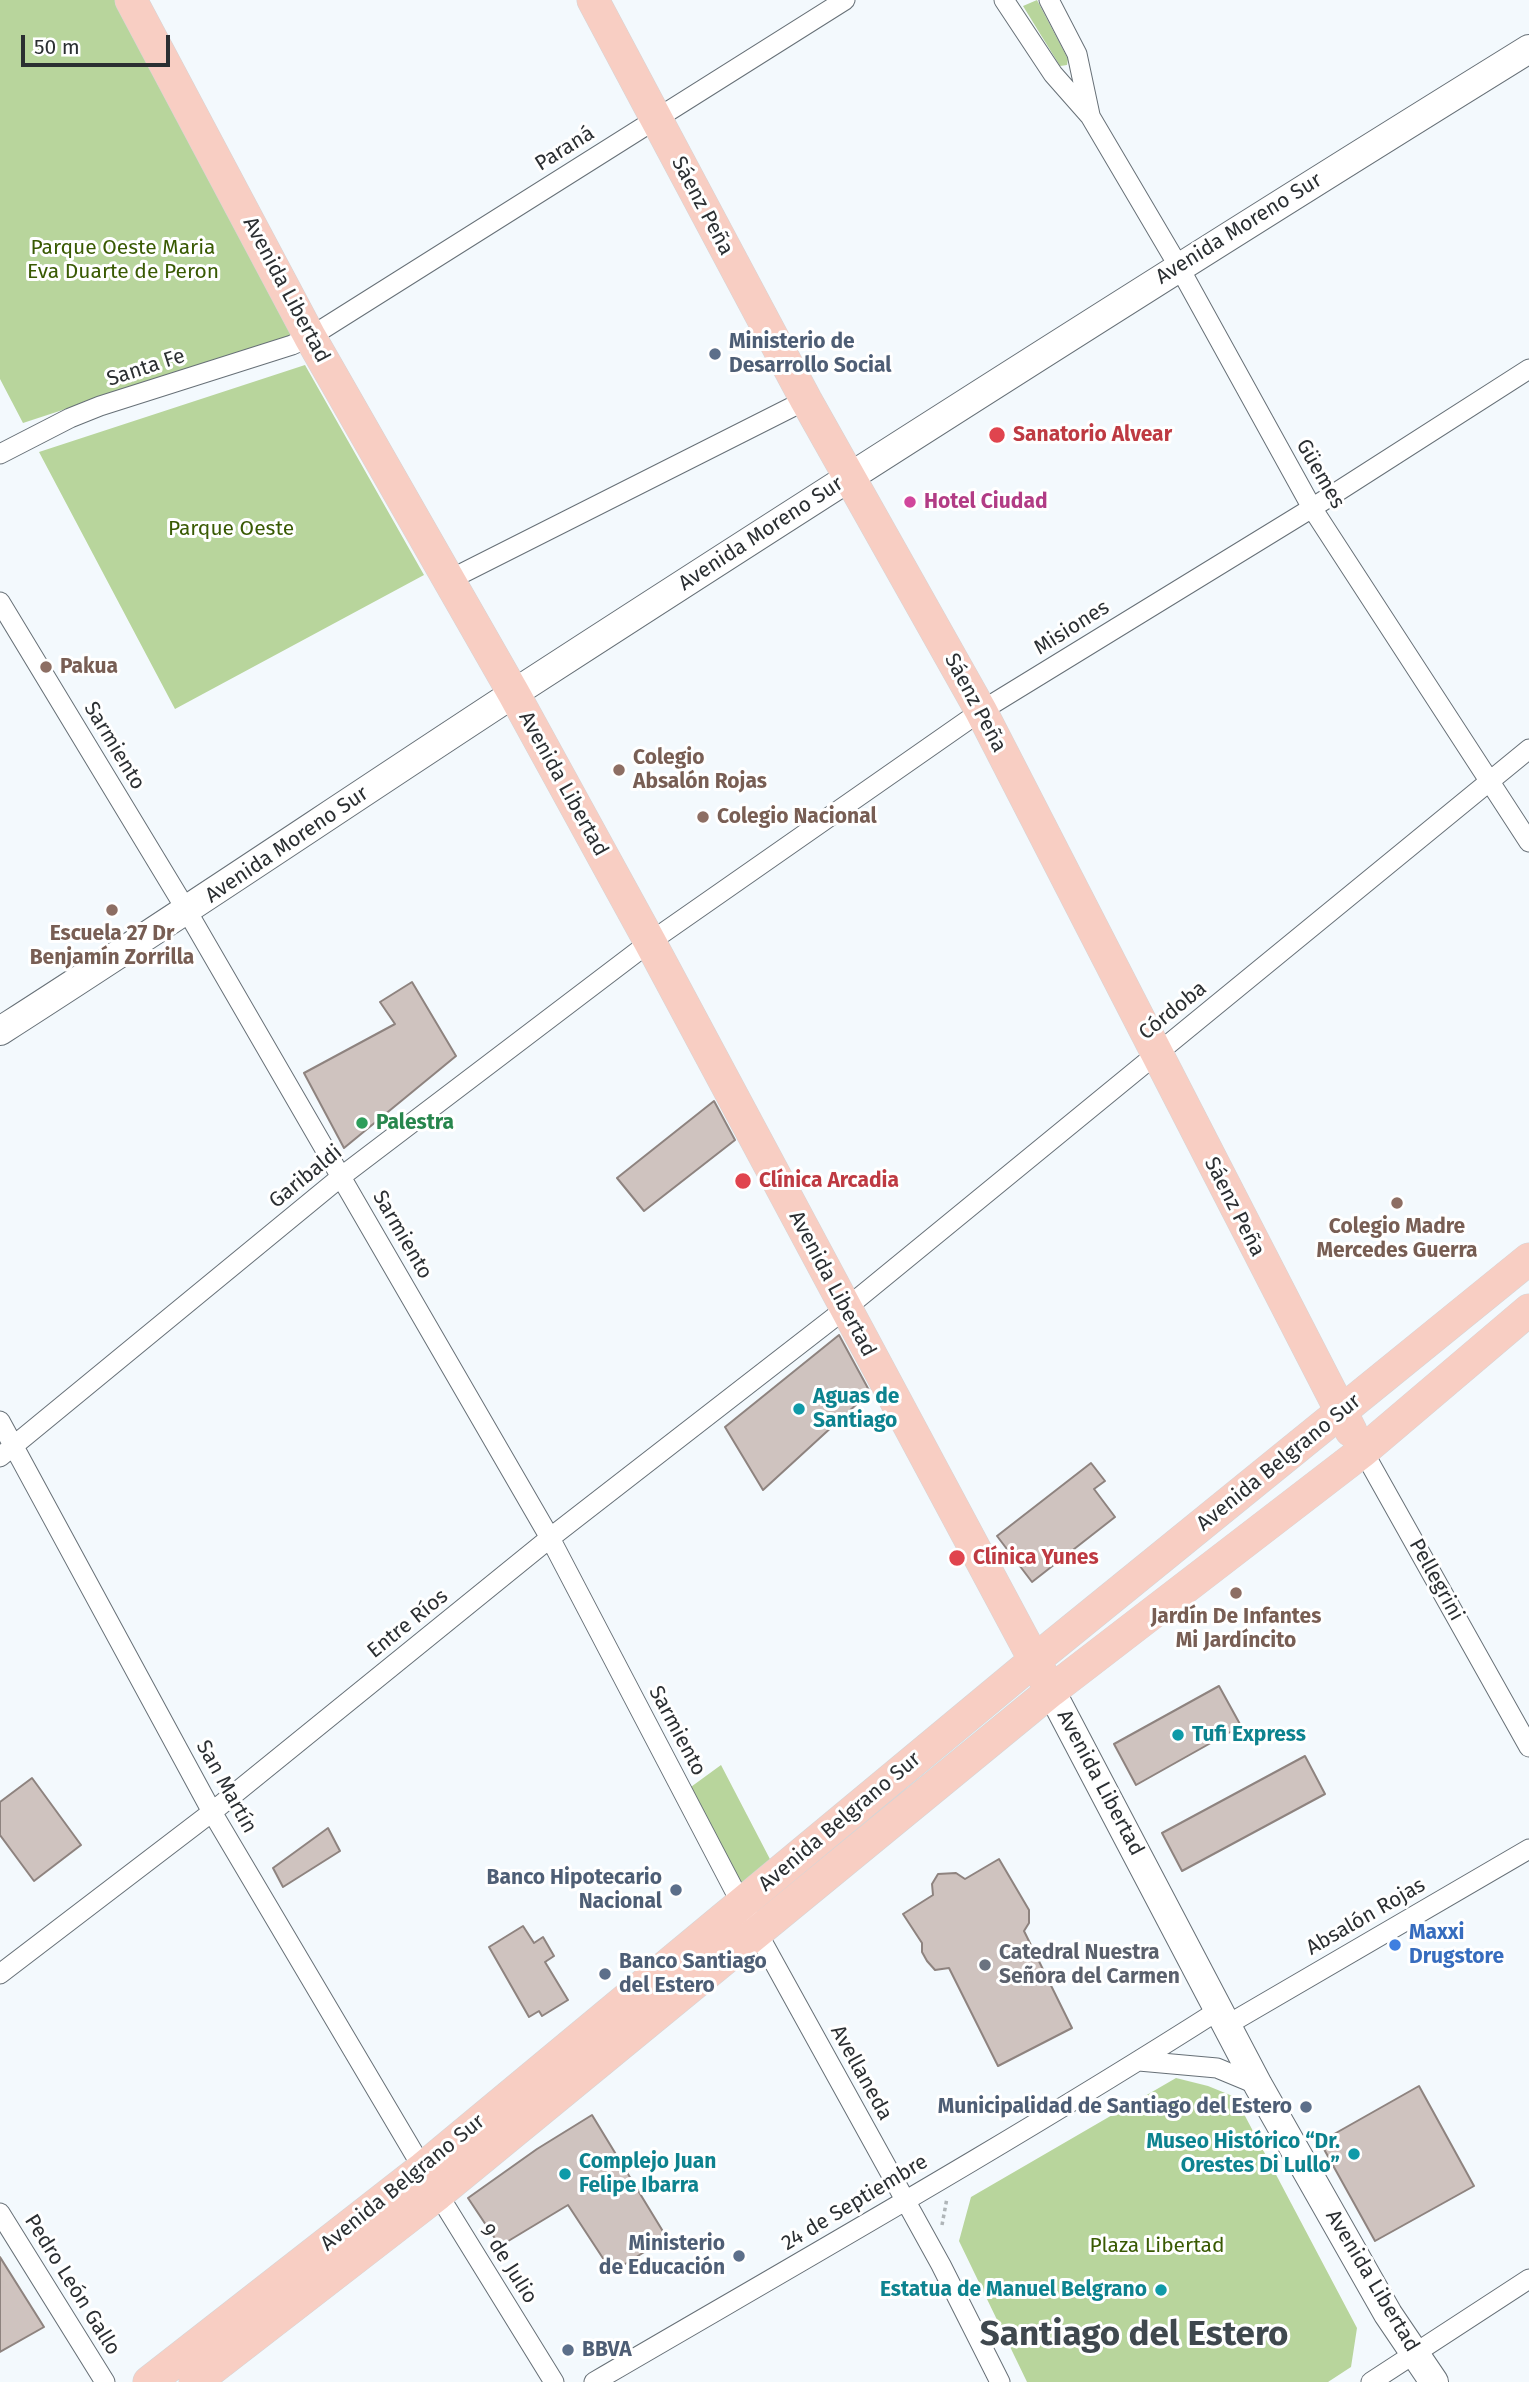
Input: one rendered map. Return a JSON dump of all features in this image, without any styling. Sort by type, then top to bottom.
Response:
[{"type":"main road","name":"Avenida Libertad","points":[[131,0],[310,337],[514,694],[650,942],[1051,1691]]},
{"type":"main road","name":"Sáenz Peña","points":[[593,0],[806,400],[981,711],[1340,1414]]},
{"type":"main road","name":"Avenida Belgrano Sur","points":[[195,2382],[431,2181],[741,1903],[1035,1660],[1529,1259]]},
{"type":"main road","name":"Avenida Belgrano Sur","points":[[149,2382],[431,2181],[758,1933],[1051,1691],[1363,1451],[1529,1310]]},
{"type":"main road","name":"Pellegrini","points":[[1340,1414],[1363,1451]]},
{"type":"street","name":"Paraná","points":[[310,337],[845,0]]},
{"type":"street","name":"Güemes","points":[[1004,0],[1053,74],[1090,116],[1178,267],[1312,508],[1529,842]]},
{"type":"street","name":"Güemes","points":[[1049,0],[1077,54],[1090,116]]},
{"type":"street","name":"Avenida Moreno Sur","points":[[0,1031],[850,477],[1178,267],[1529,48]]},
{"type":"street","name":"Santa Fe","points":[[0,454],[70,418],[100,406],[310,337]]},
{"type":"street","name":"Misiones","points":[[650,942],[981,711],[1312,508],[1529,369]]},
{"type":"street","points":[[449,580],[806,400]]},
{"type":"street","name":"Sarmiento","points":[[0,602],[187,911],[550,1538],[741,1903]]},
{"type":"street","name":"Córdoba","points":[[845,1308],[1529,749]]},
{"type":"street","name":"Garibaldi","points":[[7,1452],[342,1176],[650,942]]},
{"type":"street","name":"Entre Ríos","points":[[0,1974],[212,1812],[550,1538],[845,1308]]},
{"type":"street","name":"San Martín","points":[[0,1421],[7,1452],[212,1812],[431,2181]]},
{"type":"street","name":"Pellegrini","points":[[1363,1451],[1529,1747]]},
{"type":"street","name":"Avenida Libertad","points":[[1051,1691],[1258,2085],[1388,2314],[1434,2382]]},
{"type":"street","name":"Absalón Rojas","points":[[1223,2017],[1529,1849]]},
{"type":"street","name":"Avellaneda","points":[[741,1903],[941,2266],[1000,2382]]},
{"type":"street","name":"24 de Septiembre","points":[[594,2382],[1139,2061],[1223,2017]]},
{"type":"street","points":[[1139,2061],[1217,2068],[1258,2085]]},
{"type":"street","name":"9 de Julio","points":[[431,2181],[554,2382]]},
{"type":"street","name":"Pedro León Gallo","points":[[0,2213],[105,2382]]},
{"type":"street","points":[[1371,2382],[1529,2279]]},
{"type":"path","points":[[941,2266],[942,2222],[947,2197],[960,2167]]},
{"type":"green space","name":"Parque Oeste Maria Eva Duarte de Peron","points":[[0,0],[123,0],[300,332],[23,423],[0,379]]},
{"type":"green space","points":[[1037,0],[1068,59],[1067,65],[1060,66],[1023,6]]},
{"type":"green space","name":"Parque Oeste","points":[[305,365],[424,575],[175,709],[39,452]]},
{"type":"green space","points":[[721,1765],[772,1863],[739,1891],[684,1792]]},
{"type":"green space","name":"Plaza Libertad","points":[[1176,2078],[1208,2086],[1235,2097],[1357,2328],[1351,2367],[1328,2382],[1027,2382],[959,2241],[971,2197]]},
{"type":"building","points":[[412,982],[456,1056],[344,1148],[304,1073],[395,1024],[380,1002]]},
{"type":"building","points":[[714,1101],[735,1140],[644,1211],[617,1178]]},
{"type":"building","name":"Aguas de Santiago","points":[[839,1335],[870,1392],[763,1490],[725,1427]]},
{"type":"building","points":[[1091,1463],[1105,1481],[1094,1489],[1115,1517],[1032,1582],[997,1536]]},
{"type":"building","name":"Tufi Express","points":[[1219,1686],[1241,1726],[1136,1785],[1114,1744]]},
{"type":"building","points":[[1305,1756],[1325,1794],[1182,1871],[1162,1833]]},
{"type":"building","points":[[32,1778],[81,1845],[34,1881],[0,1835],[0,1802]]},
{"type":"building","points":[[328,1828],[340,1851],[283,1887],[273,1868]]},
{"type":"building","name":"Catedral Nuestra Señora del Carmen","points":[[999,1859],[1029,1910],[1029,1923],[1024,1931],[1072,2028],[998,2066],[949,1968],[935,1970],[927,1961],[922,1952],[922,1943],[903,1914],[933,1895],[932,1884],[938,1874],[956,1873],[965,1879]]},
{"type":"building","points":[[523,1926],[534,1943],[543,1937],[554,1956],[545,1962],[568,2000],[542,2016],[539,2011],[529,2017],[489,1947]]},
{"type":"building","points":[[1419,2086],[1474,2186],[1375,2241],[1320,2142]]},
{"type":"building","name":"Complejo Juan Felipe Ibarra","points":[[592,2115],[667,2238],[612,2272],[568,2205],[500,2246],[468,2198],[537,2149]]},
{"type":"building","points":[[0,2257],[44,2327],[0,2352]]},
{"type":"place","name":"Ministerio de Desarrollo Social","points":[[715,354]]},
{"type":"place","name":"Sanatorio Alvear","points":[[997,435]]},
{"type":"place","name":"Hotel Ciudad","points":[[910,502]]},
{"type":"place","name":"Pakua","points":[[46,667]]},
{"type":"place","name":"Colegio Absalón Rojas","points":[[619,770]]},
{"type":"place","name":"Colegio Nacional","points":[[703,817]]},
{"type":"place","name":"Escuela 27 Dr Benjamín Zorrilla","points":[[112,910]]},
{"type":"place","name":"Palestra","points":[[362,1123]]},
{"type":"place","name":"Clínica Arcadia","points":[[743,1181]]},
{"type":"place","name":"Colegio Madre Mercedes Guerra","points":[[1397,1203]]},
{"type":"place","name":"Aguas de Santiago","points":[[799,1409]]},
{"type":"place","name":"Clínica Yunes","points":[[957,1558]]},
{"type":"place","name":"Jardín De Infantes Mi Jardíncito","points":[[1236,1593]]},
{"type":"place","name":"Tufi Express","points":[[1178,1735]]},
{"type":"place","name":"Banco Hipotecario Nacional","points":[[676,1890]]},
{"type":"place","name":"Maxxi Drugstore","points":[[1395,1945]]},
{"type":"place","name":"Catedral Nuestra Señora del Carmen","points":[[985,1965]]},
{"type":"place","name":"Banco Santiago del Estero","points":[[605,1974]]},
{"type":"place","name":"Municipalidad de Santiago del Estero","points":[[1306,2107]]},
{"type":"place","name":"Museo Histórico “Dr. Orestes Di Lullo”","points":[[1354,2154]]},
{"type":"place","name":"Complejo Juan Felipe Ibarra","points":[[565,2174]]},
{"type":"place","name":"Ministerio de Educación","points":[[739,2256]]},
{"type":"place","name":"Estatua de Manuel Belgrano","points":[[1161,2290]]},
{"type":"place","name":"BBVA","points":[[568,2350]]},
{"type":"district","name":"Santiago del Estero","points":[[1134,2335]]}]
